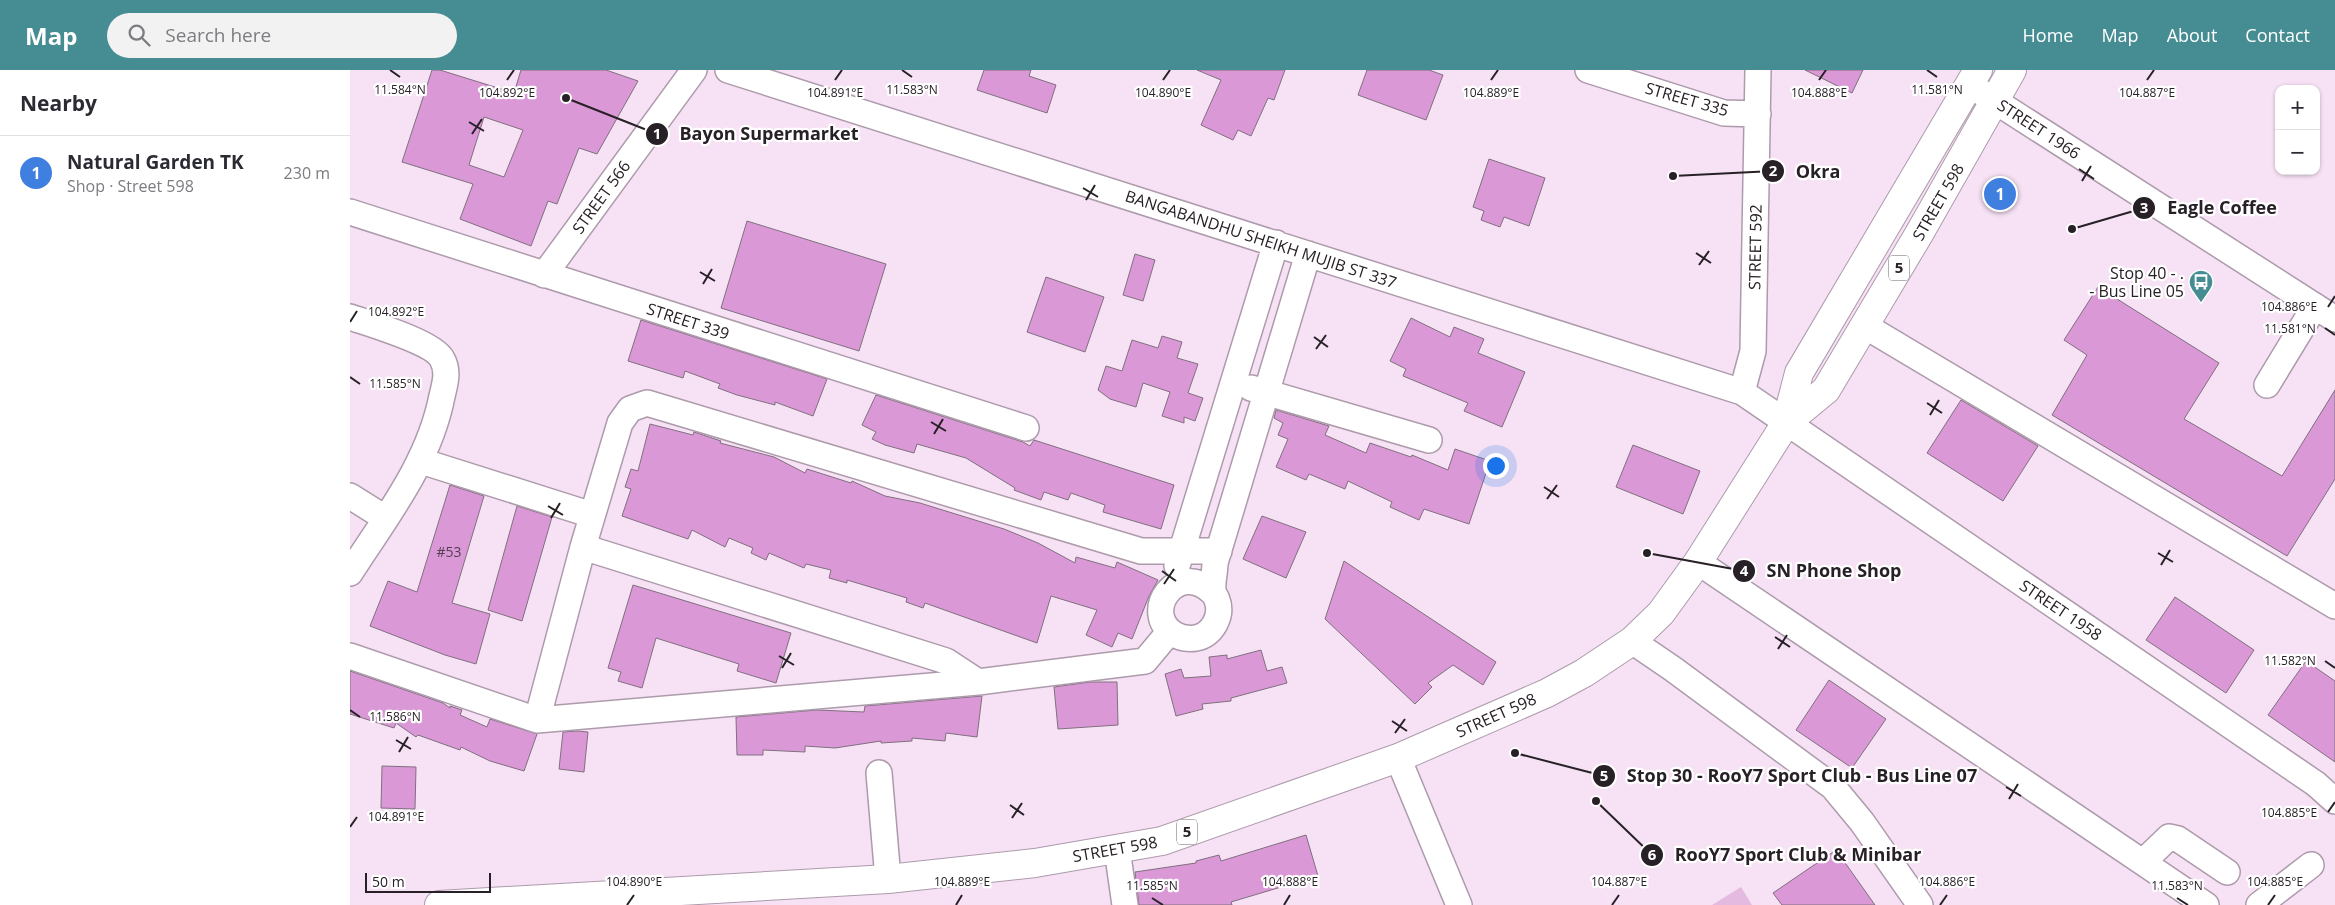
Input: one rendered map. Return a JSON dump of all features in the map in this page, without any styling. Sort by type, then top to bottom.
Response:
[{"type":"main road","name":"STREET 598","points":[[1786,423],[1826,390],[1996,101],[2012,70]]},
{"type":"main road","name":"STREET 598","points":[[439,905],[660,899],[888,880],[1035,863],[1162,840],[1398,758],[1547,693],[1584,673],[1632,641],[1661,613],[1698,562],[1786,423],[1799,373],[1974,77]]},
{"type":"street","name":"STREET 566","points":[[544,275],[694,70]]},
{"type":"street","name":"BANGABANDHU SHEIKH MUJIB ST 337","points":[[728,70],[1742,392],[1786,423]]},
{"type":"street","name":"STREET 335","points":[[1588,70],[1724,113],[1758,114]]},
{"type":"street","name":"STREET 592","points":[[1742,392],[1753,351],[1758,70]]},
{"type":"street","name":"STREET 1966","points":[[1974,77],[1996,101],[2325,313]]},
{"type":"street","name":"STREET 339","points":[[350,212],[1026,428]]},
{"type":"street","points":[[1169,589],[1183,582],[1191,581],[1199,582],[1212,592],[1217,600],[1218,619],[1206,634],[1188,639],[1170,631],[1161,615],[1164,597],[1169,589],[1182,551],[1276,244]]},
{"type":"street","points":[[1212,592],[1219,551],[1308,254]]},
{"type":"street","points":[[2267,385],[2325,313]]},
{"type":"street","points":[[350,317],[433,349],[442,358],[446,370],[438,420],[421,462],[350,573]]},
{"type":"street","points":[[1865,326],[2335,606]]},
{"type":"street","points":[[1234,383],[1429,440]]},
{"type":"street","points":[[537,720],[582,547],[620,422],[630,409],[648,403],[1141,551],[1219,551]]},
{"type":"street","name":"STREET 1958","points":[[1786,423],[2308,778],[2335,801]]},
{"type":"street","points":[[421,462],[592,515]]},
{"type":"street","points":[[350,496],[385,518]]},
{"type":"street","points":[[582,547],[946,661],[978,682]]},
{"type":"street","points":[[1698,562],[2206,905]]},
{"type":"street","points":[[350,656],[537,720],[978,682],[1145,661],[1170,631]]},
{"type":"street","points":[[1632,641],[1681,674],[1833,787],[1862,822],[1920,905]]},
{"type":"street","points":[[1398,758],[1459,905]]},
{"type":"street","points":[[878,772],[888,880]]},
{"type":"street","points":[[2144,862],[2169,837],[2178,839],[2227,872]]},
{"type":"street","points":[[1116,848],[1125,905]]},
{"type":"street","points":[[2259,905],[2311,865]]},
{"type":"shaded area","points":[[1741,887],[1752,905],[1712,905]]},
{"type":"building","points":[[432,70],[440,70],[514,93],[521,70],[606,70],[638,81],[597,154],[579,148],[557,204],[548,201],[531,246],[460,219],[473,184],[402,162]],"holes":[[[484,117],[523,130],[504,177],[469,165]]]},
{"type":"building","points":[[984,70],[1031,70],[1029,76],[1056,85],[1047,113],[977,90]]},
{"type":"building","points":[[1197,70],[1285,70],[1274,100],[1268,98],[1251,136],[1238,130],[1233,140],[1201,125],[1221,80]]},
{"type":"building","points":[[1367,70],[1429,70],[1443,75],[1426,120],[1358,95]]},
{"type":"building","points":[[1805,70],[1863,70],[1852,93]]},
{"type":"building","points":[[1489,159],[1545,178],[1529,226],[1504,217],[1500,227],[1481,220],[1484,211],[1473,207]]},
{"type":"building","points":[[747,221],[886,264],[859,351],[721,308]]},
{"type":"building","points":[[1135,254],[1155,260],[1143,301],[1123,295]]},
{"type":"building","points":[[1046,277],[1104,297],[1085,352],[1027,332]]},
{"type":"building","points":[[2098,287],[2219,363],[2184,419],[2282,476],[2335,390],[2335,479],[2287,556],[2052,415],[2087,355],[2064,340]]},
{"type":"building","points":[[1411,318],[1450,337],[1454,327],[1484,339],[1478,353],[1525,372],[1502,427],[1464,411],[1468,403],[1403,376],[1406,369],[1390,361]]},
{"type":"building","points":[[641,320],[827,379],[813,416],[775,402],[775,405],[737,395],[718,388],[720,384],[685,371],[683,378],[628,361]]},
{"type":"building","points":[[1162,336],[1182,342],[1177,358],[1198,364],[1188,393],[1203,398],[1195,421],[1184,417],[1184,423],[1162,416],[1170,392],[1143,383],[1136,407],[1110,399],[1098,390],[1106,366],[1122,371],[1132,340],[1158,348]]},
{"type":"building","points":[[876,395],[1023,442],[1030,446],[1034,440],[1174,485],[1161,529],[1103,512],[1105,505],[1071,493],[1068,500],[1044,492],[1041,500],[1014,490],[1015,488],[966,458],[917,444],[914,453],[885,445],[872,439],[876,432],[862,425]]},
{"type":"building","points":[[1961,400],[2038,446],[2003,501],[1927,453]]},
{"type":"building","points":[[1276,410],[1329,426],[1325,435],[1366,453],[1370,443],[1411,457],[1412,455],[1448,470],[1455,449],[1490,461],[1469,524],[1424,509],[1419,520],[1390,507],[1392,502],[1348,481],[1345,489],[1309,474],[1306,480],[1276,467],[1288,439],[1278,435],[1283,423],[1274,418]]},
{"type":"building","points":[[650,424],[693,435],[694,432],[721,441],[720,443],[774,457],[805,473],[807,469],[851,483],[852,481],[885,496],[920,503],[1004,529],[1038,543],[1075,563],[1076,557],[1115,568],[1117,562],[1158,580],[1149,596],[1132,639],[1118,633],[1112,647],[1086,635],[1097,610],[1051,596],[1037,643],[925,603],[923,608],[906,602],[907,598],[847,580],[847,583],[829,578],[831,570],[806,564],[804,568],[769,553],[766,560],[751,553],[753,548],[729,538],[725,547],[692,530],[688,539],[622,516],[631,489],[625,487],[631,469],[638,471]]},
{"type":"building","points":[[1633,445],[1700,471],[1683,514],[1616,487]]},
{"type":"building","points":[[450,485],[484,496],[452,603],[490,614],[476,664],[445,655],[370,626],[388,581],[417,592]]},
{"type":"building","points":[[517,506],[552,517],[522,621],[488,610]]},
{"type":"building","points":[[1262,516],[1306,532],[1286,578],[1243,559]]},
{"type":"building","points":[[1344,561],[1496,662],[1483,685],[1453,665],[1428,683],[1432,687],[1415,704],[1325,619]]},
{"type":"building","points":[[633,585],[791,633],[776,683],[737,671],[739,664],[656,638],[642,688],[618,681],[621,672],[608,668]]},
{"type":"building","points":[[2175,597],[2254,650],[2226,693],[2146,640]]},
{"type":"building","points":[[1261,650],[1267,671],[1282,667],[1287,683],[1231,698],[1231,701],[1202,704],[1203,709],[1176,716],[1165,674],[1181,669],[1184,678],[1211,676],[1209,657],[1227,655],[1227,659]]},
{"type":"building","points":[[2306,661],[2335,681],[2335,762],[2268,715]]},
{"type":"building","points":[[350,671],[443,703],[450,708],[450,706],[462,710],[460,715],[487,727],[490,719],[537,734],[524,771],[490,761],[461,747],[460,750],[418,735],[416,737],[396,723],[394,728],[350,714]]},
{"type":"building","points":[[1829,680],[1886,719],[1852,768],[1796,730]]},
{"type":"building","points":[[1090,682],[1117,682],[1118,725],[1058,729],[1054,687]]},
{"type":"building","points":[[982,696],[977,737],[946,733],[945,741],[912,738],[912,741],[881,743],[881,741],[835,748],[805,746],[805,752],[763,750],[763,755],[737,755],[736,717],[817,710],[864,712],[865,706]]},
{"type":"building","points":[[563,732],[588,732],[584,772],[559,769]]},
{"type":"building","points":[[382,766],[416,767],[415,809],[381,808]]},
{"type":"building","points":[[1306,835],[1318,876],[1231,902],[1232,905],[1139,905],[1135,872],[1196,863],[1196,861],[1219,855],[1221,861]]},
{"type":"building","points":[[1836,850],[1875,905],[1782,905],[1773,893]]},
{"type":"place","name":"Bayon Supermarket","points":[[566,98]]},
{"type":"place","name":"Okra","points":[[1673,176]]},
{"type":"place","name":"Natural Garden TK","points":[[2000,194]]},
{"type":"place","name":"Eagle Coffee","points":[[2072,229]]},
{"type":"place","name":"Stop 40 - . - Bus Line 05","points":[[2201,303]]},
{"type":"place","name":"SN Phone Shop","points":[[1647,553]]},
{"type":"place","name":"Stop 30 - RooY7 Sport Club - Bus Line 07","points":[[1515,753]]},
{"type":"place","name":"RooY7 Sport Club & Minibar","points":[[1596,801]]}]
